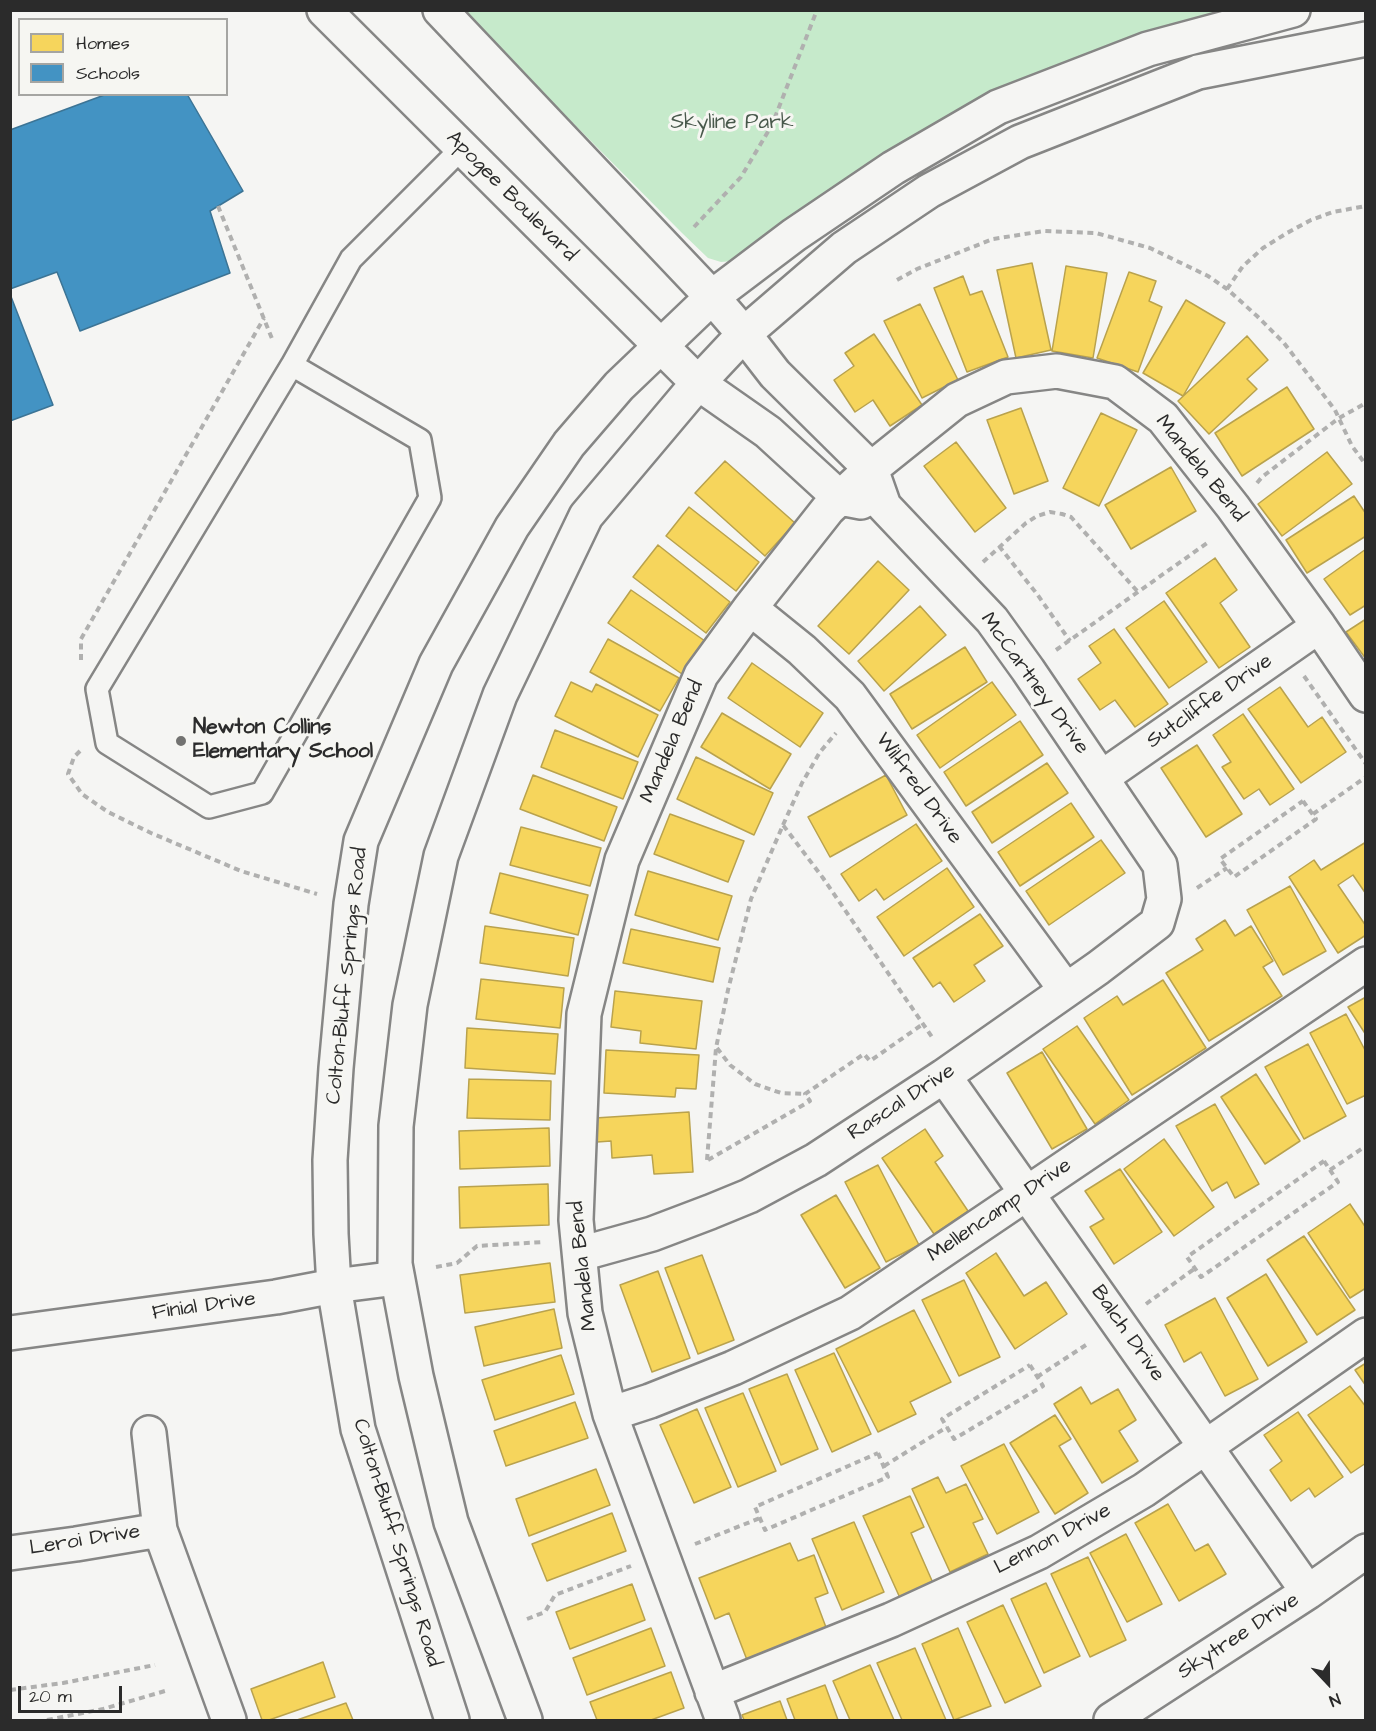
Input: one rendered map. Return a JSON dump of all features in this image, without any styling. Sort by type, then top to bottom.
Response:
[{"type":"street","name":"Apogee Boulevard","points":[[324,10],[698,383]]},
{"type":"street","points":[[440,10],[712,297],[744,334]]},
{"type":"street","name":"Colton-Bluff Springs Road","points":[[452,1720],[358,1429],[334,1286],[330,1160],[351,904],[361,841],[436,664],[512,527],[569,444],[619,386],[712,297],[794,235],[893,168],[998,107],[1148,48],[1293,10]]},
{"type":"street","points":[[525,1720],[451,1522],[416,1376],[395,1264],[396,1126],[410,1005],[441,856],[500,695],[586,516],[698,383],[744,334],[844,248],[929,191],[1020,142],[1198,72],[1365,39]]},
{"type":"street","name":"McCartney Drive","points":[[744,334],[771,370],[871,469],[884,506],[992,620],[1160,865],[1162,878]]},
{"type":"street","name":"Mandela Bend","points":[[717,1706],[610,1414],[585,1314],[576,1220],[584,1014],[622,860],[701,675],[828,509],[871,469],[957,400],[1006,377],[1057,371],[1114,382],[1163,418],[1233,507],[1319,626],[1365,695]]},
{"type":"street","points":[[698,383],[768,432],[840,498],[884,506]]},
{"type":"street","name":"Wilfred Drive","points":[[750,608],[802,650],[850,696],[1066,990]]},
{"type":"street","name":"Sutcliffe Drive","points":[[1101,778],[1319,626]]},
{"type":"street","name":"Rascal Drive","points":[[580,1254],[652,1234],[749,1196],[816,1160],[944,1076],[1098,968],[1156,923],[1164,899],[1162,878]]},
{"type":"street","name":"Mellencamp Drive","points":[[610,1414],[650,1401],[733,1368],[850,1313],[1365,964]]},
{"type":"street","name":"Balch Drive","points":[[944,1076],[1308,1592]]},
{"type":"street","name":"Finial Drive","points":[[10,1333],[397,1278]]},
{"type":"street","name":"Lennon Drive","points":[[717,1706],[891,1620],[1039,1552],[1144,1490],[1365,1335]]},
{"type":"street","points":[[149,1433],[160,1530],[229,1720]]},
{"type":"street","name":"Leroi Drive","points":[[10,1552],[160,1530]]},
{"type":"street","name":"Skytree Drive","points":[[1111,1720],[1308,1592],[1365,1551]]},
{"type":"lane","points":[[292,365],[420,440],[430,498],[262,793],[209,807],[107,743],[97,689],[292,365],[351,259],[462,148]]},
{"type":"path","points":[[694,226],[741,177],[772,125],[817,10]]},
{"type":"path","points":[[218,206],[275,343],[281,333]]},
{"type":"path","points":[[1227,289],[1244,266],[1263,248],[1287,232],[1333,212],[1365,206]]},
{"type":"path","points":[[897,280],[918,269],[993,239],[1044,231],[1096,233],[1150,248],[1180,261],[1227,289],[1284,343],[1339,418],[1352,446],[1365,465]]},
{"type":"path","points":[[80,670],[81,639],[264,318]]},
{"type":"path","points":[[1256,486],[1262,477],[1339,418],[1365,403]]},
{"type":"path","points":[[958,585],[1026,523],[1050,512],[1071,517],[1138,592]]},
{"type":"path","points":[[1028,670],[1210,541]]},
{"type":"path","points":[[999,546],[1070,640]]},
{"type":"path","points":[[1302,672],[1365,764]]},
{"type":"path","points":[[805,1094],[810,1101],[707,1160],[716,1048],[751,899],[802,783],[820,752],[857,706]]},
{"type":"path","points":[[79,741],[81,750],[74,757],[68,774],[82,794],[108,812],[241,871],[318,894]]},
{"type":"path","points":[[1313,814],[1365,777]]},
{"type":"path","points":[[1303,801],[1313,814],[1316,819],[1234,877],[1220,859],[1303,801]]},
{"type":"path","points":[[783,825],[823,878],[934,1040]]},
{"type":"path","points":[[1192,891],[1227,868]]},
{"type":"path","points":[[716,1048],[730,1065],[755,1084],[781,1093],[805,1094],[864,1054],[870,1061],[923,1024]]},
{"type":"path","points":[[1330,1170],[1365,1146]]},
{"type":"path","points":[[1324,1161],[1330,1170],[1338,1182],[1201,1277],[1186,1257],[1324,1161]]},
{"type":"path","points":[[436,1267],[457,1263],[477,1246],[545,1242]]},
{"type":"path","points":[[1138,1310],[1194,1269]]},
{"type":"path","points":[[1037,1377],[1097,1337]]},
{"type":"path","points":[[1030,1365],[1037,1377],[1043,1386],[954,1439],[942,1419],[1030,1365]]},
{"type":"path","points":[[884,1466],[947,1428]]},
{"type":"path","points":[[878,1454],[884,1466],[888,1477],[765,1530],[755,1507],[878,1454]]},
{"type":"path","points":[[691,1545],[760,1518]]},
{"type":"path","points":[[527,1619],[545,1612],[555,1595],[637,1564]]},
{"type":"path","points":[[10,1690],[63,1683],[155,1665]]},
{"type":"path","points":[[47,1720],[103,1709],[165,1691]]},
{"type":"green space","name":"Skyline Park","points":[[462,11],[1232,11],[1157,31],[732,261],[721,262],[708,258],[682,233]]},
{"type":"building: Homes","points":[[1032,263],[1051,350],[1016,358],[997,270]]},
{"type":"building: Homes","points":[[1066,266],[1107,273],[1093,358],[1052,351]]},
{"type":"building: Homes","points":[[1129,272],[1156,281],[1149,301],[1162,307],[1138,372],[1097,358]]},
{"type":"building: Homes","points":[[963,276],[970,295],[982,291],[1008,357],[967,372],[934,288]]},
{"type":"building: Homes","points":[[1186,300],[1225,323],[1183,396],[1143,373]]},
{"type":"building: Homes","points":[[920,304],[958,380],[922,398],[884,321]]},
{"type":"building: Homes","points":[[874,334],[922,405],[890,426],[873,400],[855,412],[834,380],[854,366],[845,353]]},
{"type":"building: Homes","points":[[1247,336],[1268,360],[1247,379],[1257,389],[1209,434],[1178,401]]},
{"type":"building: Homes","points":[[1287,387],[1314,429],[1242,476],[1215,433]]},
{"type":"building: Homes","points":[[1021,408],[1048,481],[1014,494],[987,420]]},
{"type":"building: Homes","points":[[1101,413],[1137,430],[1099,506],[1063,488]]},
{"type":"building: Homes","points":[[956,442],[1006,508],[975,532],[924,466]]},
{"type":"building: Homes","points":[[1327,452],[1352,484],[1282,536],[1258,504]]},
{"type":"building: Homes","points":[[725,461],[795,523],[765,556],[695,493]]},
{"type":"building: Homes","points":[[1171,467],[1196,511],[1131,549],[1105,505]]},
{"type":"building: Homes","points":[[1354,496],[1366,514],[1366,536],[1307,573],[1286,540]]},
{"type":"building: Homes","points":[[689,507],[759,562],[736,591],[666,536]]},
{"type":"building: Homes","points":[[658,545],[730,602],[706,633],[633,577]]},
{"type":"building: Homes","points":[[1366,549],[1366,605],[1350,615],[1324,579]]},
{"type":"building: Homes","points":[[1215,558],[1237,590],[1220,603],[1250,647],[1219,668],[1166,593]]},
{"type":"building: Homes","points":[[878,561],[909,590],[849,654],[818,626]]},
{"type":"building: Homes","points":[[631,590],[705,641],[682,674],[608,623]]},
{"type":"building: Homes","points":[[1164,601],[1207,662],[1169,688],[1126,628]]},
{"type":"building: Homes","points":[[920,606],[946,635],[884,691],[858,661]]},
{"type":"building: Homes","points":[[1366,619],[1366,659],[1346,632]]},
{"type":"building: Homes","points":[[1114,629],[1168,704],[1135,727],[1115,700],[1100,710],[1078,679],[1101,663],[1089,646]]},
{"type":"building: Homes","points":[[608,639],[679,678],[660,711],[590,672]]},
{"type":"building: Homes","points":[[965,647],[987,682],[912,729],[890,694]]},
{"type":"building: Homes","points":[[752,663],[823,713],[800,747],[728,698]]},
{"type":"building: Homes","points":[[571,682],[592,692],[596,684],[658,715],[638,757],[555,716]]},
{"type":"building: Homes","points":[[992,682],[1016,715],[940,768],[917,735]]},
{"type":"building: Homes","points":[[1280,687],[1308,727],[1322,717],[1346,752],[1301,783],[1248,709]]},
{"type":"building: Homes","points":[[722,713],[791,754],[770,789],[701,747]]},
{"type":"building: Homes","points":[[1243,714],[1294,789],[1270,805],[1259,789],[1244,799],[1222,767],[1231,762],[1213,735]]},
{"type":"building: Homes","points":[[1020,721],[1043,755],[966,806],[944,772]]},
{"type":"building: Homes","points":[[555,730],[638,762],[623,799],[541,767]]},
{"type":"building: Homes","points":[[1197,745],[1242,814],[1206,837],[1161,768]]},
{"type":"building: Homes","points":[[696,757],[773,793],[754,835],[677,799]]},
{"type":"building: Homes","points":[[1047,763],[1068,793],[992,843],[972,812]]},
{"type":"building: Homes","points":[[533,775],[617,807],[604,841],[520,809]]},
{"type":"building: Homes","points":[[886,775],[907,815],[830,857],[808,817]]},
{"type":"building: Homes","points":[[1071,803],[1094,837],[1020,886],[998,852]]},
{"type":"building: Homes","points":[[670,814],[744,841],[728,882],[654,854]]},
{"type":"building: Homes","points":[[916,824],[942,861],[884,900],[876,889],[859,901],[841,874]]},
{"type":"building: Homes","points":[[521,827],[601,848],[590,886],[510,865]]},
{"type":"building: Homes","points":[[1101,840],[1125,873],[1049,925],[1026,891]]},
{"type":"building: Homes","points":[[1366,842],[1366,894],[1353,875],[1338,885],[1366,926],[1366,935],[1338,953],[1289,877],[1314,860],[1321,870]]},
{"type":"building: Homes","points":[[947,868],[974,907],[904,956],[877,917]]},
{"type":"building: Homes","points":[[648,871],[732,896],[718,940],[635,915]]},
{"type":"building: Homes","points":[[500,873],[588,895],[578,935],[490,913]]},
{"type":"building: Homes","points":[[1290,886],[1326,951],[1283,975],[1247,910]]},
{"type":"building: Homes","points":[[980,914],[1003,946],[974,965],[985,981],[954,1002],[940,982],[933,987],[913,958]]},
{"type":"building: Homes","points":[[1225,920],[1235,936],[1251,926],[1273,961],[1263,967],[1282,996],[1209,1041],[1166,973],[1203,950],[1196,939]]},
{"type":"building: Homes","points":[[485,926],[574,938],[568,976],[480,963]]},
{"type":"building: Homes","points":[[631,929],[720,948],[713,982],[623,963]]},
{"type":"building: Homes","points":[[481,979],[564,988],[560,1028],[476,1019]]},
{"type":"building: Homes","points":[[1163,980],[1206,1048],[1132,1095],[1084,1018],[1117,996],[1123,1005]]},
{"type":"building: Homes","points":[[615,991],[702,1001],[696,1049],[640,1043],[641,1031],[611,1027]]},
{"type":"building: Homes","points":[[1366,997],[1366,1035],[1348,1007]]},
{"type":"building: Homes","points":[[1346,1014],[1366,1052],[1366,1095],[1347,1104],[1310,1033]]},
{"type":"building: Homes","points":[[1077,1026],[1129,1100],[1095,1124],[1043,1049]]},
{"type":"building: Homes","points":[[467,1028],[558,1034],[555,1074],[465,1068]]},
{"type":"building: Homes","points":[[1308,1044],[1346,1116],[1304,1139],[1265,1067]]},
{"type":"building: Homes","points":[[606,1050],[699,1055],[696,1089],[676,1088],[675,1097],[604,1093]]},
{"type":"building: Homes","points":[[1042,1052],[1087,1129],[1052,1149],[1007,1073]]},
{"type":"building: Homes","points":[[1256,1074],[1300,1141],[1265,1164],[1221,1097]]},
{"type":"building: Homes","points":[[469,1079],[551,1081],[550,1120],[467,1118]]},
{"type":"building: Homes","points":[[1215,1104],[1259,1184],[1235,1198],[1227,1182],[1212,1191],[1176,1126]]},
{"type":"building: Homes","points":[[689,1112],[693,1172],[654,1174],[652,1155],[612,1158],[611,1141],[597,1142],[595,1118]]},
{"type":"building: Homes","points":[[549,1128],[550,1166],[460,1169],[459,1131]]},
{"type":"building: Homes","points":[[925,1129],[943,1156],[935,1162],[968,1211],[934,1234],[882,1158]]},
{"type":"building: Homes","points":[[1164,1139],[1214,1207],[1174,1236],[1124,1169]]},
{"type":"building: Homes","points":[[878,1165],[919,1245],[886,1262],[845,1182]]},
{"type":"building: Homes","points":[[1120,1169],[1162,1232],[1114,1264],[1090,1227],[1104,1219],[1085,1191]]},
{"type":"building: Homes","points":[[548,1184],[549,1225],[460,1228],[459,1187]]},
{"type":"building: Homes","points":[[836,1195],[880,1268],[845,1288],[801,1215]]},
{"type":"building: Homes","points":[[1350,1204],[1366,1228],[1366,1288],[1350,1298],[1308,1233]]},
{"type":"building: Homes","points":[[1304,1236],[1355,1310],[1317,1335],[1267,1260]]},
{"type":"building: Homes","points":[[996,1253],[1024,1296],[1046,1282],[1067,1314],[1015,1349],[966,1273]]},
{"type":"building: Homes","points":[[702,1255],[734,1340],[698,1354],[665,1268]]},
{"type":"building: Homes","points":[[550,1263],[555,1302],[465,1313],[460,1275]]},
{"type":"building: Homes","points":[[658,1271],[690,1358],[652,1372],[620,1285]]},
{"type":"building: Homes","points":[[1266,1274],[1307,1342],[1268,1366],[1227,1298]]},
{"type":"building: Homes","points":[[964,1280],[1000,1357],[959,1376],[922,1300]]},
{"type":"building: Homes","points":[[1215,1298],[1258,1379],[1225,1396],[1201,1352],[1184,1362],[1165,1325]]},
{"type":"building: Homes","points":[[554,1309],[562,1348],[484,1366],[475,1327]]},
{"type":"building: Homes","points":[[914,1310],[951,1382],[910,1402],[916,1414],[878,1432],[836,1349]]},
{"type":"building: Homes","points":[[834,1353],[871,1434],[832,1452],[795,1370]]},
{"type":"building: Homes","points":[[561,1355],[574,1394],[495,1420],[482,1380]]},
{"type":"building: Homes","points":[[1366,1363],[1366,1386],[1355,1370]]},
{"type":"building: Homes","points":[[787,1374],[818,1449],[781,1465],[749,1389]]},
{"type":"building: Homes","points":[[1350,1386],[1366,1407],[1366,1463],[1351,1473],[1308,1415]]},
{"type":"building: Homes","points":[[1081,1387],[1091,1404],[1118,1389],[1136,1420],[1119,1431],[1138,1461],[1102,1483],[1054,1404]]},
{"type":"building: Homes","points":[[743,1393],[776,1471],[738,1487],[705,1408]]},
{"type":"building: Homes","points":[[575,1402],[588,1438],[506,1466],[494,1431]]},
{"type":"building: Homes","points":[[697,1409],[731,1487],[694,1503],[660,1425]]},
{"type":"building: Homes","points":[[1298,1412],[1343,1477],[1315,1497],[1309,1488],[1291,1501],[1270,1470],[1282,1461],[1264,1435]]},
{"type":"building: Homes","points":[[1055,1415],[1071,1439],[1059,1446],[1088,1493],[1055,1514],[1010,1443]]},
{"type":"building: Homes","points":[[1004,1444],[1039,1512],[997,1534],[961,1466]]},
{"type":"building: Homes","points":[[596,1469],[610,1505],[529,1536],[516,1499]]},
{"type":"building: Homes","points":[[938,1477],[946,1493],[966,1484],[983,1519],[973,1523],[988,1554],[950,1572],[912,1489]]},
{"type":"building: Homes","points":[[910,1496],[924,1527],[911,1533],[933,1583],[900,1598],[863,1516]]},
{"type":"building: Homes","points":[[1168,1504],[1195,1551],[1208,1544],[1226,1574],[1179,1601],[1135,1523]]},
{"type":"building: Homes","points":[[612,1513],[626,1551],[547,1581],[532,1544]]},
{"type":"building: Homes","points":[[854,1522],[884,1592],[842,1610],[812,1539]]},
{"type":"building: Homes","points":[[1126,1534],[1162,1604],[1127,1622],[1090,1553]]},
{"type":"building: Homes","points":[[790,1543],[798,1561],[814,1555],[828,1593],[815,1598],[827,1630],[747,1660],[729,1613],[715,1619],[699,1578]]},
{"type":"building: Homes","points":[[1088,1557],[1126,1640],[1090,1657],[1051,1574]]},
{"type":"building: Homes","points":[[1046,1583],[1080,1656],[1044,1673],[1011,1599]]},
{"type":"building: Homes","points":[[632,1584],[645,1620],[570,1649],[556,1612]]},
{"type":"building: Homes","points":[[1003,1605],[1041,1686],[1005,1703],[967,1622]]},
{"type":"building: Homes","points":[[651,1628],[665,1666],[587,1695],[573,1658]]},
{"type":"building: Homes","points":[[958,1628],[991,1706],[954,1720],[922,1644]]},
{"type":"building: Homes","points":[[915,1648],[946,1720],[902,1720],[877,1663]]},
{"type":"building: Homes","points":[[323,1662],[335,1697],[269,1720],[262,1720],[251,1689]]},
{"type":"building: Homes","points":[[870,1665],[894,1720],[850,1720],[833,1681]]},
{"type":"building: Homes","points":[[671,1672],[684,1708],[651,1720],[597,1720],[590,1702]]},
{"type":"building: Homes","points":[[825,1685],[838,1720],[795,1720],[787,1699]]},
{"type":"building: Homes","points":[[780,1701],[787,1720],[744,1720],[742,1715]]},
{"type":"building: Homes","points":[[346,1703],[353,1720],[297,1720]]},
{"type":"building: Schools","points":[[102,96],[188,96],[243,191],[210,211],[230,273],[80,331],[57,272],[10,289],[10,130]]},
{"type":"building: Schools","points":[[10,294],[53,405],[10,421]]},
{"type":"place","name":"Newton Collins Elementary School","points":[[181,741]]}]
